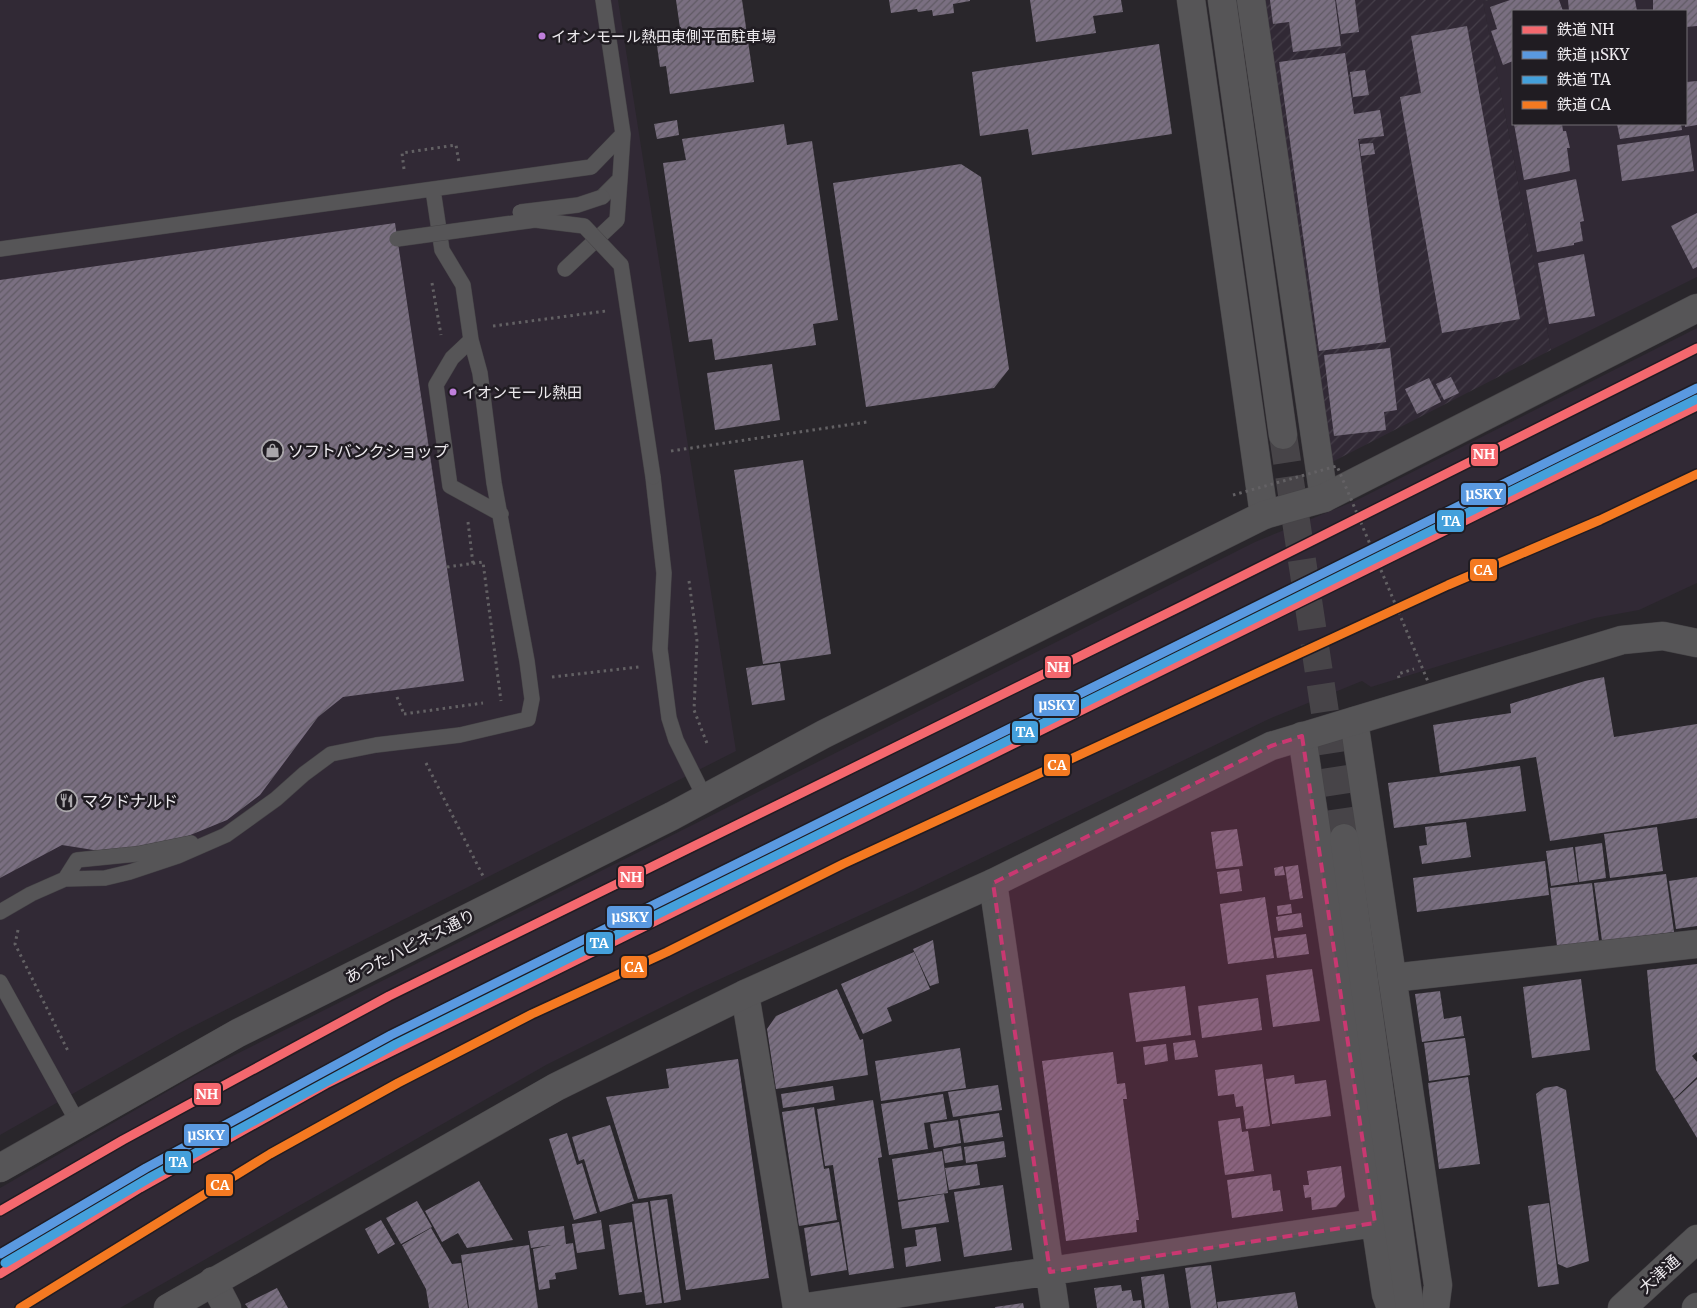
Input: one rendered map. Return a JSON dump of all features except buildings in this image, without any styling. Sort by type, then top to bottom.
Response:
[{"type":"street","points":[[1191,0],[1264,515]]},
{"type":"street","points":[[1222,0],[1283,434]]},
{"type":"street","points":[[1251,0],[1324,498]]},
{"type":"street","name":"あつたハピネス通り","points":[[0,1168],[238,1034],[705,798],[824,734],[1264,515],[1324,498],[1697,308]]},
{"type":"street","points":[[168,1308],[556,1087],[745,994],[993,883],[1271,746],[1622,640],[1663,636],[1697,643]]},
{"type":"street","points":[[1354,721],[1438,1285],[1435,1308]]},
{"type":"street","points":[[1302,736],[1386,1294],[1391,1308]]},
{"type":"street","points":[[1344,838],[1410,1308]]},
{"type":"street","points":[[993,883],[1055,1308]]},
{"type":"street","points":[[1392,978],[1697,944]]},
{"type":"street","points":[[745,994],[798,1308],[1375,1223]]},
{"type":"street","name":"大津通","points":[[1622,1308],[1697,1239]]},
{"type":"street","points":[[213,1281],[227,1308]]},
{"type":"lane","points":[[565,269],[617,220],[623,134],[603,0]]},
{"type":"lane","points":[[0,249],[591,167],[623,134]]},
{"type":"lane","points":[[620,180],[602,197],[578,204],[396,234],[535,220],[584,226],[621,265],[653,477],[664,573],[660,649],[669,718],[676,740],[705,798]]},
{"type":"lane","points":[[0,912],[31,894],[65,879],[104,878],[130,872],[178,856],[226,835],[276,799],[304,774],[332,754],[416,740],[460,735],[528,719],[532,699],[530,680],[494,483],[480,373],[471,340],[464,285],[442,250],[433,190]]},
{"type":"lane","points":[[471,340],[452,358],[436,385],[450,486],[501,514]]},
{"type":"lane","points":[[0,982],[78,1123]]},
{"type":"path","points":[[671,451],[867,422]]},
{"type":"path","points":[[1233,495],[1337,466],[1429,684]]},
{"type":"path","points":[[404,714],[502,701],[483,562],[447,567]]},
{"type":"path","points":[[499,684],[638,666],[640,675]]},
{"type":"path","points":[[396,696],[485,878]]},
{"type":"path","points":[[18,929],[15,944],[70,1055]]},
{"type":"highlighted area","points":[[1302,736],[1375,1223],[1050,1272],[993,883],[1271,746]]},
{"type":"shaded area","name":"イオンモール熱田","points":[[0,0],[618,0],[736,751],[180,1033],[0,1135]]},
{"type":"shaded area","points":[[1265,0],[1489,0],[1483,2],[1551,350],[1332,462]]},
{"type":"shaded area","points":[[1489,0],[1697,0],[1697,277],[1551,350],[1483,2]]},
{"type":"shaded area","points":[[1697,328],[1697,583],[1639,610],[1595,618],[1371,687],[1362,681],[1269,719],[913,891],[696,990],[546,1065],[120,1308],[0,1308],[0,1188],[201,1072],[1255,542],[1355,501]]},
{"type":"tunnel","points":[[1283,435],[1344,838]]},
{"type":"rail line","name":"NH","points":[[0,1211],[123,1140],[389,996],[1186,604],[1697,348]]},
{"type":"rail line","name":"μSKY","points":[[0,1254],[146,1168],[391,1035],[1697,388]]},
{"type":"rail line","name":"TA","points":[[5,1263],[151,1177],[396,1044],[1697,399]]},
{"type":"rail line","name":"NH","points":[[0,1274],[140,1188],[326,1084],[1697,406]]},
{"type":"rail line","name":"CA","points":[[20,1308],[270,1154],[398,1083],[532,1014],[667,952],[843,864],[1448,585],[1600,520],[1697,474]]},
{"type":"place","name":"イオンモール熱田東側平面駐車場","points":[[542,36]]},
{"type":"place","name":"イオンモール熱田","points":[[453,392]]},
{"type":"place","name":"ソフトバンクショップ","points":[[272,451]]},
{"type":"place","name":"マクドナルド","points":[[66,801]]}]
